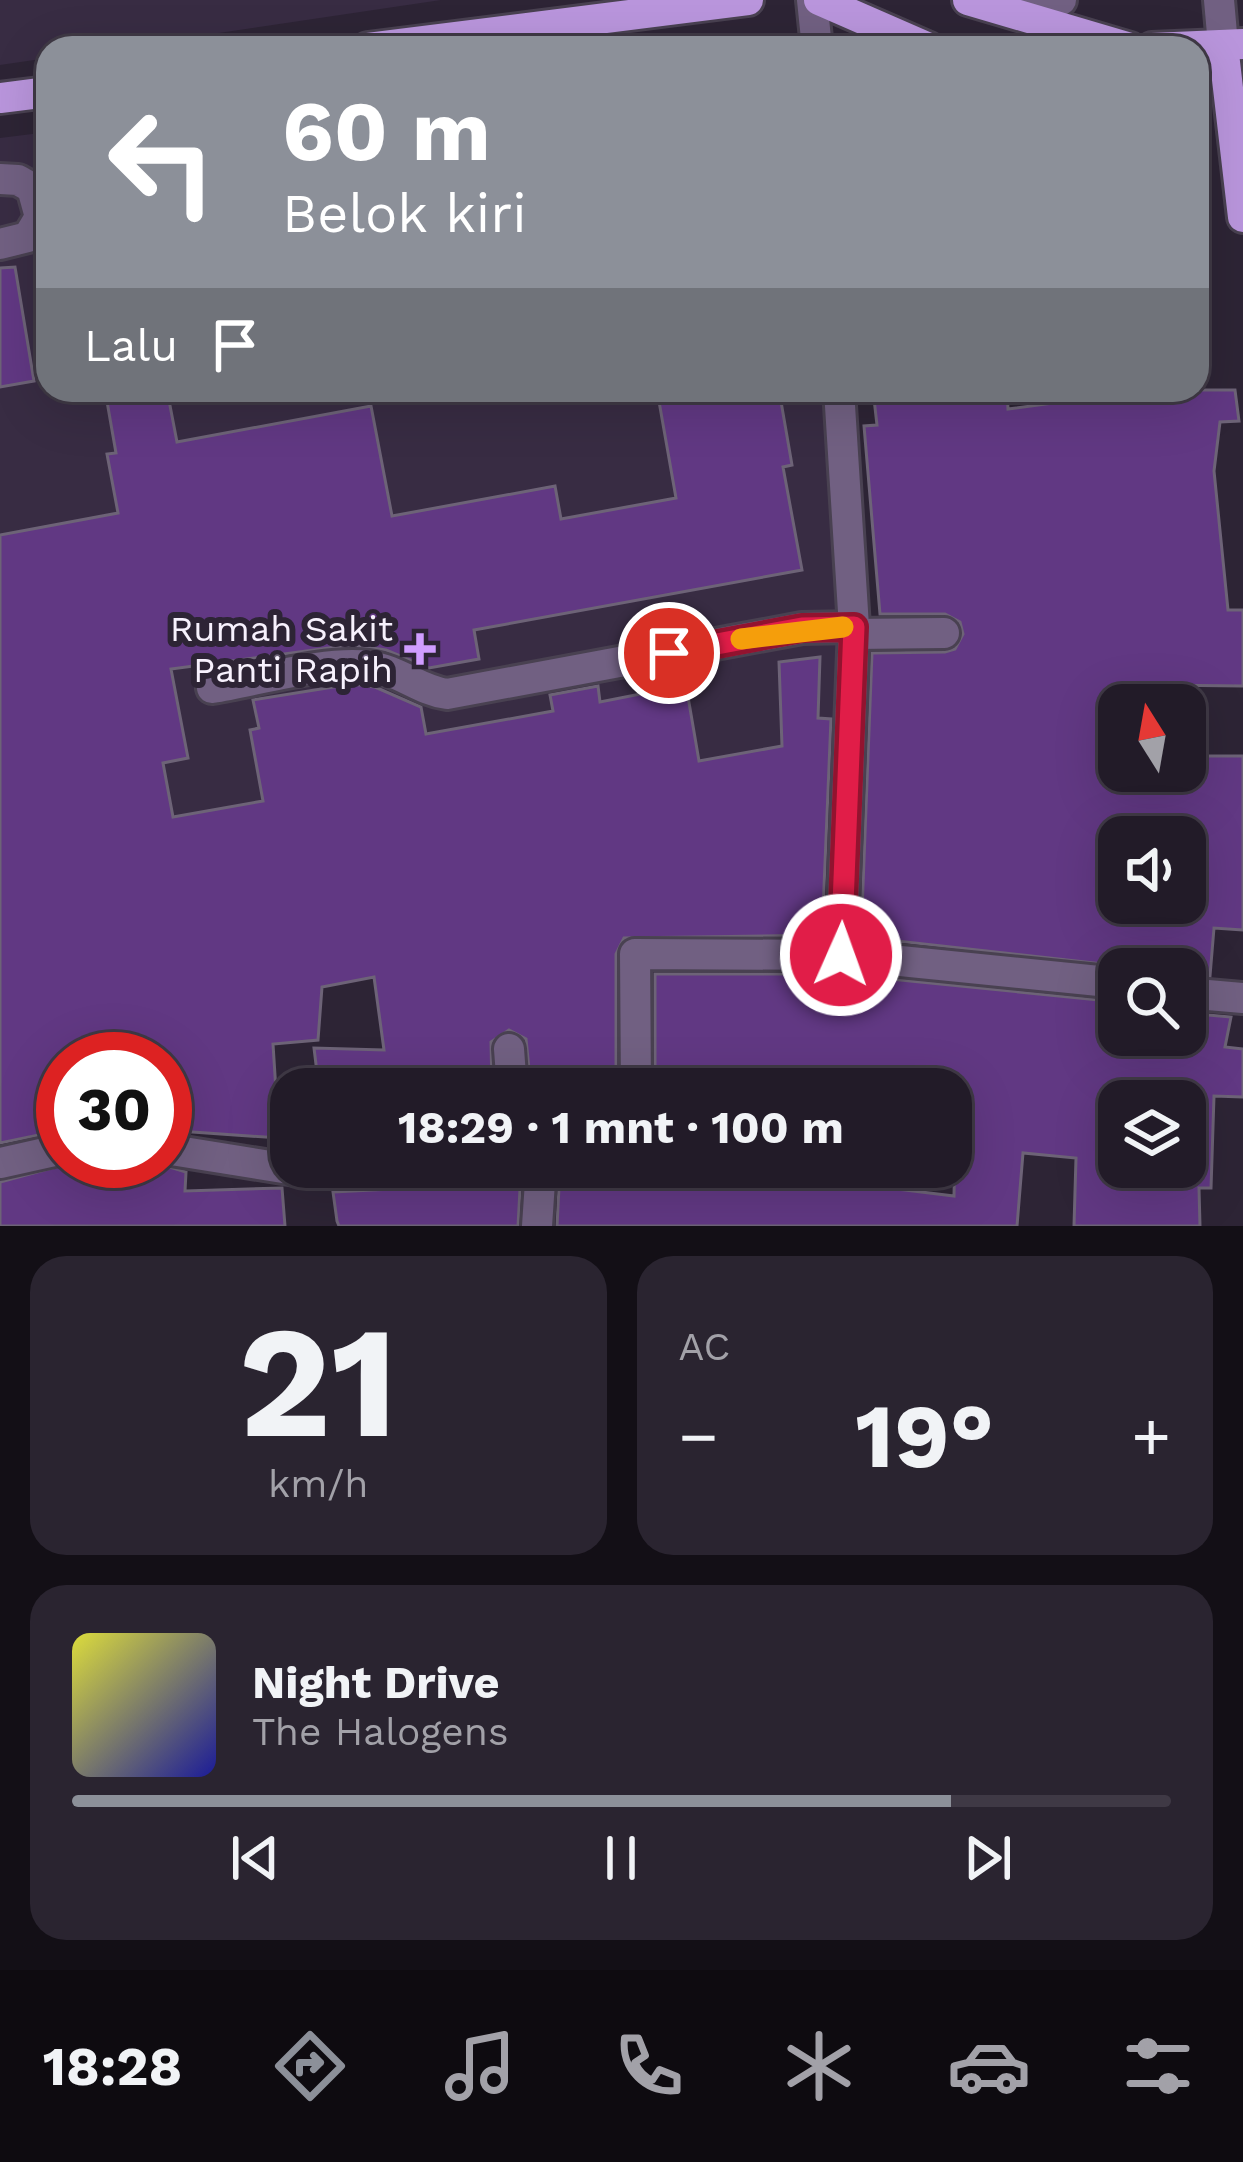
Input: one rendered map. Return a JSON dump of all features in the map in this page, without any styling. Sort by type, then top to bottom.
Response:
[{"type":"main road","points":[[463,36],[748,0]]},
{"type":"main road","points":[[816,0],[901,36]]},
{"type":"main road","points":[[978,3],[1089,36]]},
{"type":"main road","points":[[1233,44],[1243,217]]},
{"type":"main road","points":[[0,98],[36,94]]},
{"type":"street","points":[[816,0],[818,36]]},
{"type":"street","points":[[978,3],[1061,0]]},
{"type":"street","points":[[1219,0],[1233,44]]},
{"type":"street","points":[[0,179],[18,180],[32,188],[36,202]]},
{"type":"street","points":[[0,244],[28,237],[36,224]]},
{"type":"street","points":[[840,402],[854,631],[841,955]]},
{"type":"street","points":[[212,688],[362,664],[391,670],[430,692],[447,694],[802,628],[944,633]]},
{"type":"street","points":[[636,1068],[635,954],[841,955],[1098,981]]},
{"type":"street","points":[[1206,994],[1243,998]]},
{"type":"street","points":[[508,1049],[510,1068]]},
{"type":"street","points":[[192,1153],[270,1166]]},
{"type":"street","points":[[0,1163],[36,1155]]},
{"type":"street","points":[[537,1226],[540,1188]]},
{"type":"shaded area","points":[[0,0],[441,0],[198,36],[36,36],[36,60],[0,65]]},
{"type":"shaded area","name":"Rumah Sakit Panti Rapih","points":[[36,134],[36,402],[831,402],[844,875],[732,863],[0,980],[0,138]]},
{"type":"building","points":[[15,267],[34,381],[0,387],[0,268]]},
{"type":"building","points":[[1209,390],[1235,390],[1239,421],[1220,422],[1214,471],[1228,610],[1243,610],[1243,686],[1098,684],[1098,792],[1206,792],[1206,756],[1243,756],[1243,930],[1214,928],[1210,976],[1206,976],[1206,948],[1098,948],[1098,963],[861,937],[872,653],[945,652],[955,649],[963,634],[960,622],[945,614],[880,614],[864,426],[877,425],[874,402],[1008,402],[1008,409],[1061,402],[1209,402]]},
{"type":"building","name":"Rumah Sakit Panti Rapih","points":[[107,402],[169,402],[177,442],[371,406],[392,516],[555,486],[561,519],[676,498],[659,402],[781,402],[792,465],[783,467],[802,570],[474,630],[479,659],[429,668],[386,650],[351,645],[171,669],[188,758],[163,763],[173,817],[263,801],[250,730],[259,728],[253,700],[352,684],[375,687],[421,707],[426,734],[553,711],[550,695],[598,686],[600,702],[686,685],[699,761],[782,746],[779,662],[820,657],[818,718],[831,719],[822,935],[624,938],[616,954],[616,1068],[529,1068],[526,1039],[509,1030],[491,1042],[492,1068],[316,1068],[314,1048],[384,1050],[374,977],[322,987],[318,1040],[273,1044],[270,1137],[192,1132],[192,1032],[36,1032],[36,1136],[0,1143],[0,535],[118,513],[107,454],[116,453]]},
{"type":"building","points":[[655,974],[840,974],[1098,1000],[1098,1056],[1206,1056],[1206,1015],[1231,1017],[1225,1047],[1243,1049],[1243,1097],[1214,1096],[1211,1188],[1206,1188],[1206,1080],[1098,1080],[1098,1188],[1199,1188],[1200,1226],[1074,1226],[1076,1158],[1023,1153],[1017,1226],[557,1226],[559,1188],[889,1188],[954,1196],[954,1188],[972,1188],[972,1068],[655,1068]]},
{"type":"building","points":[[36,1172],[36,1188],[282,1188],[285,1226],[0,1226],[0,1182]]},
{"type":"building","points":[[520,1188],[518,1226],[339,1226],[333,1192]]},
{"type":"slow traffic","points":[[741,639],[802,628],[843,627]]},
{"type":"place","name":"Rumah Sakit Panti Rapih","points":[[420,649]]},
{"type":"route","points":[[669,653],[802,628],[854,627],[841,955]]}]
